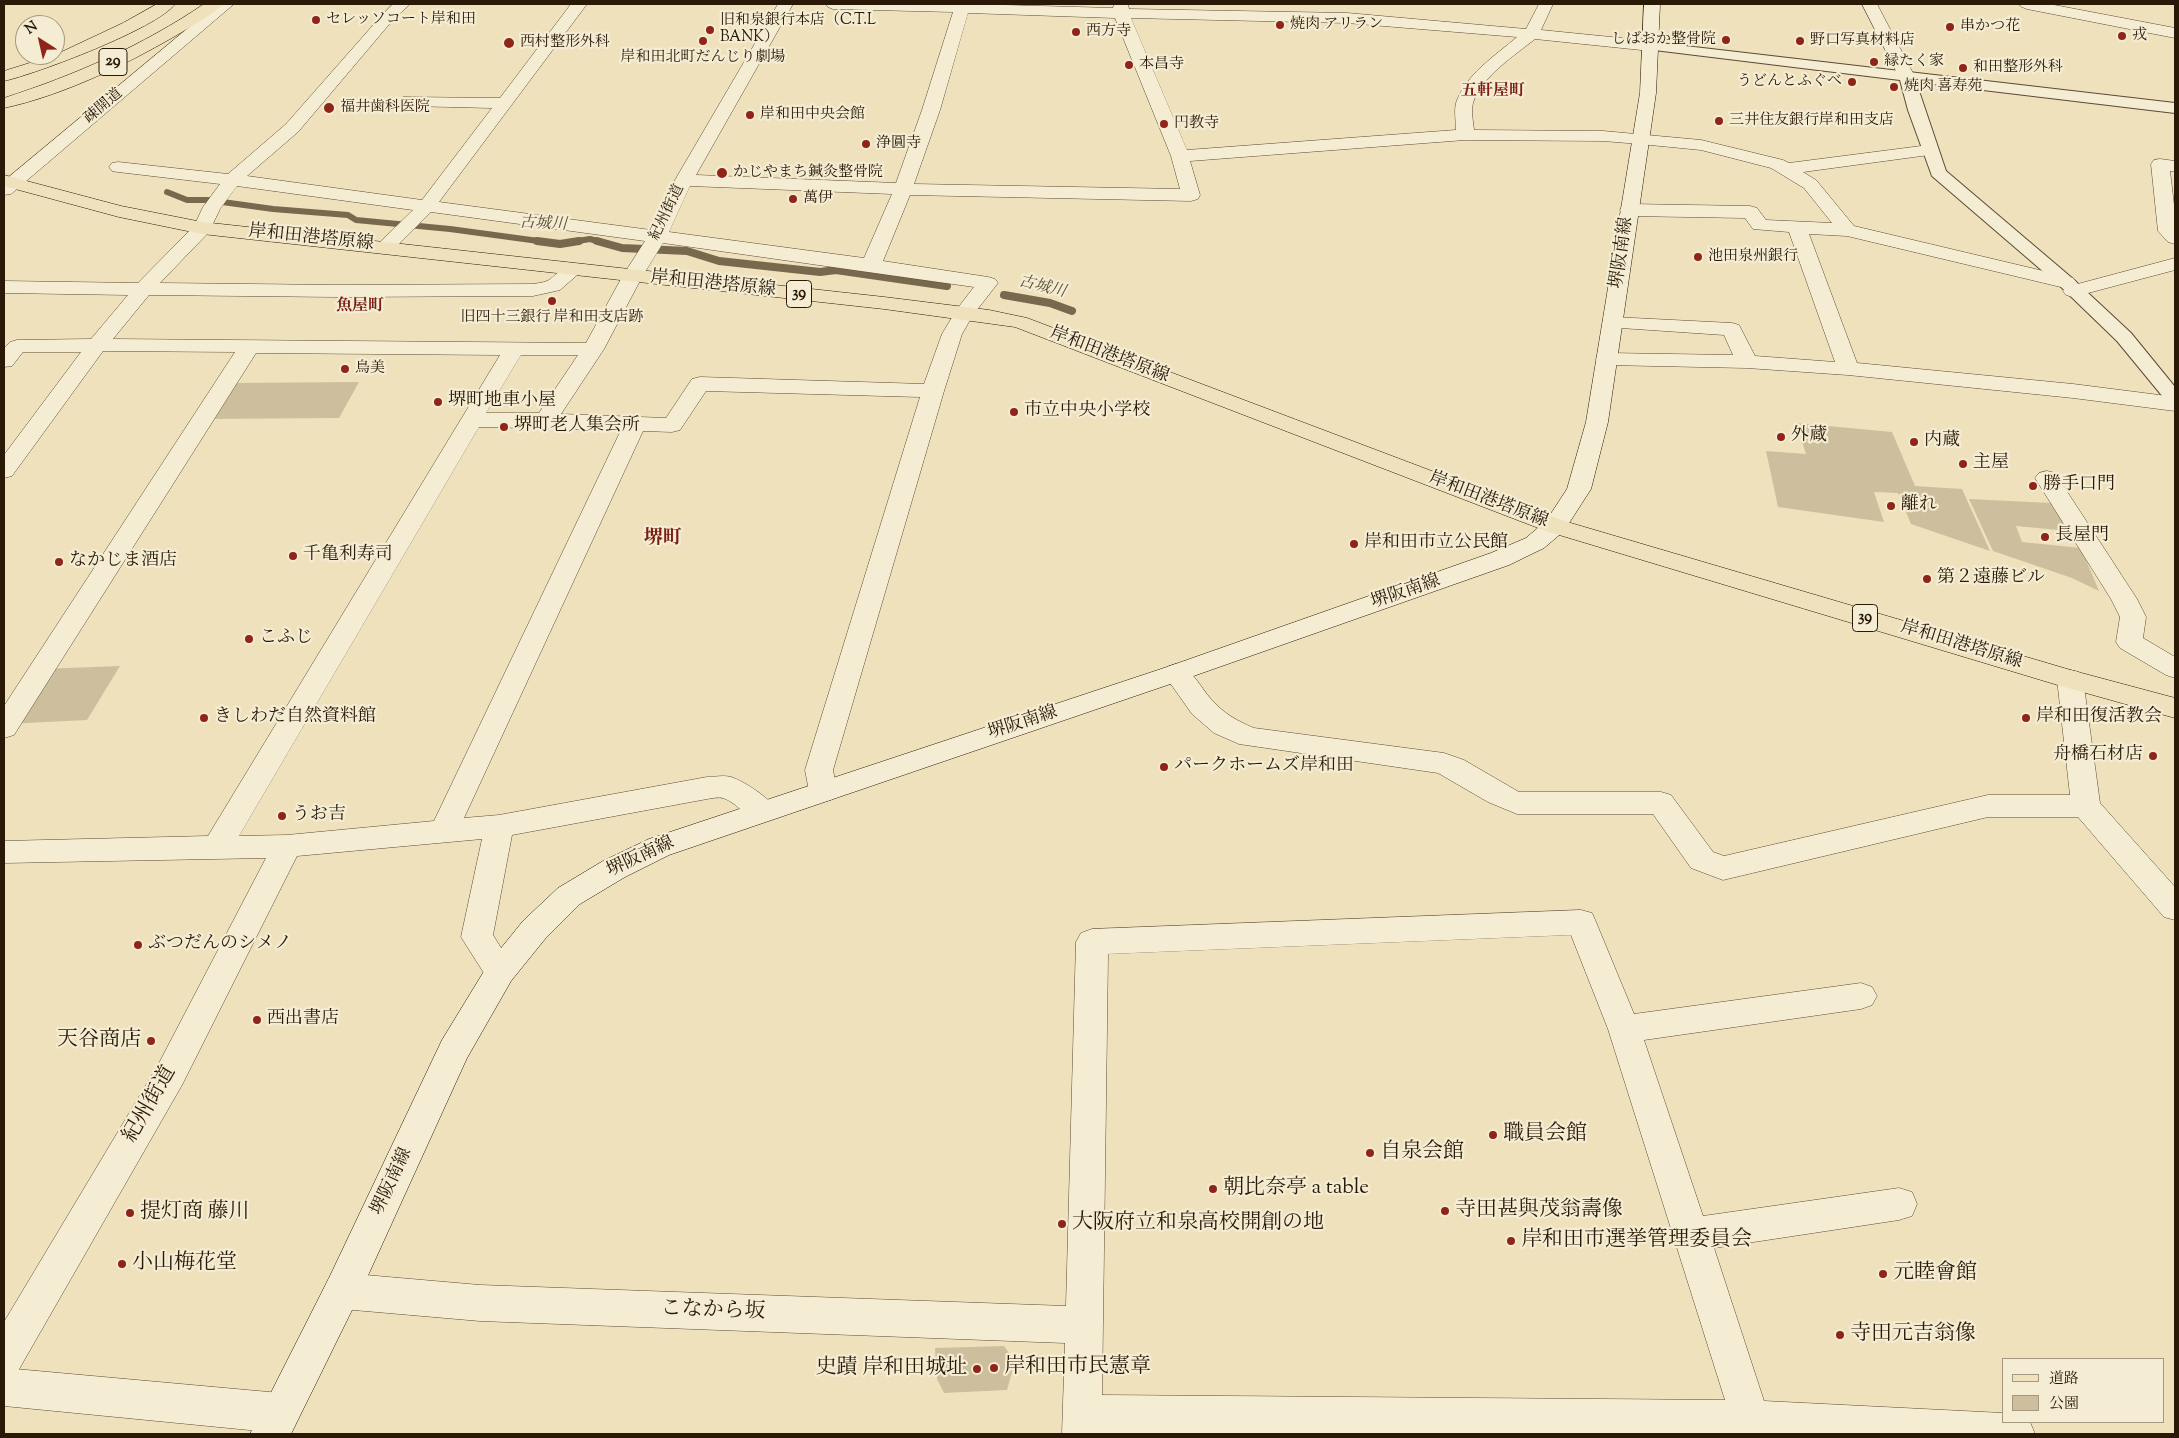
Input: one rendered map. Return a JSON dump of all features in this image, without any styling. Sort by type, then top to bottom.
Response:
[{"type":"main road","name":"29","points":[[4,76],[92,44],[167,4]]},
{"type":"main road","name":"29","points":[[4,102],[35,93],[115,61],[151,43],[214,4]]},
{"type":"main road","points":[[4,87],[60,64],[92,44]]},
{"type":"main road","name":"岸和田港塔原線","points":[[7,185],[202,228],[385,246],[573,270],[964,313],[1028,326],[1555,526],[2070,679],[2175,708]]},
{"type":"street","name":"疎開道","points":[[7,185],[226,4]]},
{"type":"street","points":[[5,467],[97,344],[144,288],[202,228],[222,194],[292,128],[402,4]]},
{"type":"street","points":[[385,246],[414,218],[579,4]]},
{"type":"street","name":"紀州街道","points":[[546,420],[593,350],[632,276],[652,245],[684,180],[785,4]]},
{"type":"street","points":[[833,4],[1121,9],[1381,21],[1651,46],[2175,108]]},
{"type":"street","points":[[1364,4],[1389,9],[1381,21]]},
{"type":"street","points":[[1465,135],[1464,105],[1470,90],[1498,61],[1531,34],[1546,4]]},
{"type":"street","name":"堺阪南線","points":[[275,1424],[342,1291],[454,1050],[500,972],[534,930],[569,896],[614,869],[659,847],[1176,673],[1500,560],[1535,543],[1555,526],[1579,489],[1597,422],[1613,323],[1628,210],[1648,93],[1652,4]]},
{"type":"street","points":[[1869,4],[1907,77],[1938,173],[2070,286],[2124,337],[2175,399]]},
{"type":"street","points":[[2027,4],[2175,33]]},
{"type":"street","points":[[871,265],[903,189],[931,110],[972,7]]},
{"type":"street","points":[[684,180],[903,189],[1191,195],[1180,156],[1121,9]]},
{"type":"street","points":[[409,101],[504,103]]},
{"type":"street","points":[[1180,156],[1465,135],[1640,138],[1700,145],[1776,164],[1810,184],[1847,230]]},
{"type":"street","points":[[1787,169],[1929,150]]},
{"type":"street","points":[[2175,166],[2160,164],[2168,231],[2175,238]]},
{"type":"street","points":[[118,167],[222,194],[652,245],[871,265],[988,283],[964,313],[952,334],[933,391],[819,770],[823,791]]},
{"type":"street","points":[[1628,210],[1750,212],[1760,225],[1847,230],[2070,286],[2175,264]]},
{"type":"street","points":[[1797,227],[1848,369]]},
{"type":"street","points":[[4,286],[337,291],[533,290],[553,286],[573,270]]},
{"type":"street","points":[[1613,323],[1732,330],[1747,362]]},
{"type":"street","points":[[4,361],[17,346],[97,344],[593,350]]},
{"type":"street","points":[[4,728],[250,346]]},
{"type":"street","points":[[217,847],[513,350]]},
{"type":"street","points":[[1607,359],[1747,362],[1848,369],[2073,391],[2175,404]]},
{"type":"street","points":[[470,420],[546,420],[634,425],[672,425],[700,384],[933,391]]},
{"type":"street","points":[[444,830],[634,425]]},
{"type":"street","points":[[2047,478],[2129,608],[2130,642],[2175,669]]},
{"type":"street","points":[[1176,673],[1210,713],[1224,726],[1249,737],[1444,763],[1459,770],[1501,798],[1517,803],[1661,803],[1702,860],[1723,868],[1988,806],[2086,806]]},
{"type":"street","points":[[2070,679],[2086,806],[2175,908]]},
{"type":"street","points":[[4,852],[287,846],[499,826],[707,788],[728,788],[763,812]]},
{"type":"street","points":[[499,826],[476,937],[500,972]]},
{"type":"street","name":"紀州街道","points":[[4,1358],[170,1075],[287,846]]},
{"type":"street","points":[[1750,1420],[1624,1029],[1581,922],[1092,942],[1082,1425],[1750,1420],[2015,1434]]},
{"type":"street","points":[[1624,1029],[1861,996]]},
{"type":"street","points":[[1690,1235],[1899,1204]]},
{"type":"street","name":"こなから坂","points":[[342,1291],[480,1303],[1084,1325]]},
{"type":"street","points":[[4,1387],[275,1424]]},
{"type":"green space","points":[[359,382],[339,418],[203,419],[231,383]]},
{"type":"green space","points":[[1796,423],[1892,432],[1915,486],[1962,489],[1990,551],[1911,524],[1898,493],[1874,492],[1884,522],[1778,507],[1766,451],[1806,454]]},
{"type":"green space","points":[[1969,499],[2051,503],[2069,531],[2016,526],[2022,542],[2081,548],[2099,591],[2072,578],[1993,551]]},
{"type":"green space","points":[[120,666],[87,720],[6,724],[42,669]]},
{"type":"green space","points":[[1004,1346],[1015,1361],[1007,1390],[944,1393],[937,1379],[935,1348]]},
{"type":"waterway","name":"古城川","points":[[167,192],[187,200],[208,200],[273,209],[348,215],[356,220],[450,229],[546,242]]},
{"type":"waterway","name":"古城川","points":[[571,242],[590,239],[601,242]]},
{"type":"waterway","name":"古城川","points":[[537,241],[560,244],[579,241]]},
{"type":"waterway","name":"古城川","points":[[597,241],[622,248],[687,251],[719,261],[820,272],[836,270],[947,286]]},
{"type":"waterway","name":"古城川","points":[[1004,295],[1050,303],[1072,311]]},
{"type":"place","name":"セレッソコート岸和田","points":[[316,20]]},
{"type":"place","name":"焼肉 アリラン","points":[[1280,25]]},
{"type":"place","name":"串かつ花","points":[[1950,27]]},
{"type":"place","name":"旧和泉銀行本店（C.T.L BANK）","points":[[710,30]]},
{"type":"place","name":"西方寺","points":[[1076,32]]},
{"type":"place","name":"戎","points":[[2122,36]]},
{"type":"place","name":"しばおか整骨院","points":[[1726,40]]},
{"type":"place","name":"岸和田北町だんじり劇場","points":[[703,41]]},
{"type":"place","name":"野口写真材料店","points":[[1800,41]]},
{"type":"place","name":"西村整形外科","points":[[509,43]]},
{"type":"place","name":"縁たく家","points":[[1874,62]]},
{"type":"place","name":"本昌寺","points":[[1129,65]]},
{"type":"place","name":"和田整形外科","points":[[1963,68]]},
{"type":"place","name":"うどんとふぐべ","points":[[1852,82]]},
{"type":"place","name":"焼肉 喜寿苑","points":[[1894,87]]},
{"type":"place","name":"福井歯科医院","points":[[329,108]]},
{"type":"place","name":"岸和田中央会館","points":[[750,115]]},
{"type":"place","name":"三井住友銀行岸和田支店","points":[[1719,121]]},
{"type":"place","name":"円教寺","points":[[1164,124]]},
{"type":"place","name":"浄圓寺","points":[[866,144]]},
{"type":"place","name":"かじやまち鍼灸整骨院","points":[[722,173]]},
{"type":"place","name":"萬伊","points":[[793,199]]},
{"type":"place","name":"池田泉州銀行","points":[[1698,257]]},
{"type":"place","name":"旧四十三銀行 岸和田支店跡","points":[[552,301]]},
{"type":"place","name":"鳥美","points":[[345,369]]},
{"type":"place","name":"堺町地車小屋","points":[[438,402]]},
{"type":"place","name":"市立中央小学校","points":[[1014,412]]},
{"type":"place","name":"堺町老人集会所","points":[[504,427]]},
{"type":"place","name":"外蔵","points":[[1781,437]]},
{"type":"place","name":"内蔵","points":[[1914,442]]},
{"type":"place","name":"主屋","points":[[1963,464]]},
{"type":"place","name":"勝手口門","points":[[2033,486]]},
{"type":"place","name":"離れ","points":[[1891,506]]},
{"type":"place","name":"長屋門","points":[[2045,537]]},
{"type":"place","name":"岸和田市立公民館","points":[[1354,544]]},
{"type":"place","name":"千亀利寿司","points":[[293,556]]},
{"type":"place","name":"なかじま酒店","points":[[59,562]]},
{"type":"place","name":"第２遠藤ビル","points":[[1927,579]]},
{"type":"place","name":"こふじ","points":[[249,639]]},
{"type":"place","name":"きしわだ自然資料館","points":[[204,718]]},
{"type":"place","name":"岸和田復活教会","points":[[2026,718]]},
{"type":"place","name":"舟橋石材店","points":[[2153,756]]},
{"type":"place","name":"パークホームズ岸和田","points":[[1164,767]]},
{"type":"place","name":"うお吉","points":[[282,816]]},
{"type":"place","name":"ぶつだんのシメノ","points":[[138,945]]},
{"type":"place","name":"西出書店","points":[[257,1020]]},
{"type":"place","name":"天谷商店","points":[[151,1041]]},
{"type":"place","name":"職員会館","points":[[1493,1135]]},
{"type":"place","name":"自泉会館","points":[[1370,1153]]},
{"type":"place","name":"朝比奈亭 a table","points":[[1213,1189]]},
{"type":"place","name":"寺田甚與茂翁壽像","points":[[1445,1211]]},
{"type":"place","name":"提灯商 藤川","points":[[130,1213]]},
{"type":"place","name":"大阪府立和泉高校開創の地","points":[[1062,1224]]},
{"type":"place","name":"岸和田市選挙管理委員会","points":[[1511,1241]]},
{"type":"place","name":"小山梅花堂","points":[[122,1264]]},
{"type":"place","name":"元睦會館","points":[[1883,1274]]},
{"type":"place","name":"寺田元吉翁像","points":[[1840,1335]]},
{"type":"place","name":"岸和田市民憲章","points":[[994,1368]]},
{"type":"place","name":"史蹟 岸和田城址","points":[[977,1369]]},
{"type":"district","name":"五軒屋町","points":[[1493,92]]},
{"type":"district","name":"魚屋町","points":[[360,307]]},
{"type":"district","name":"堺町","points":[[663,540]]}]
